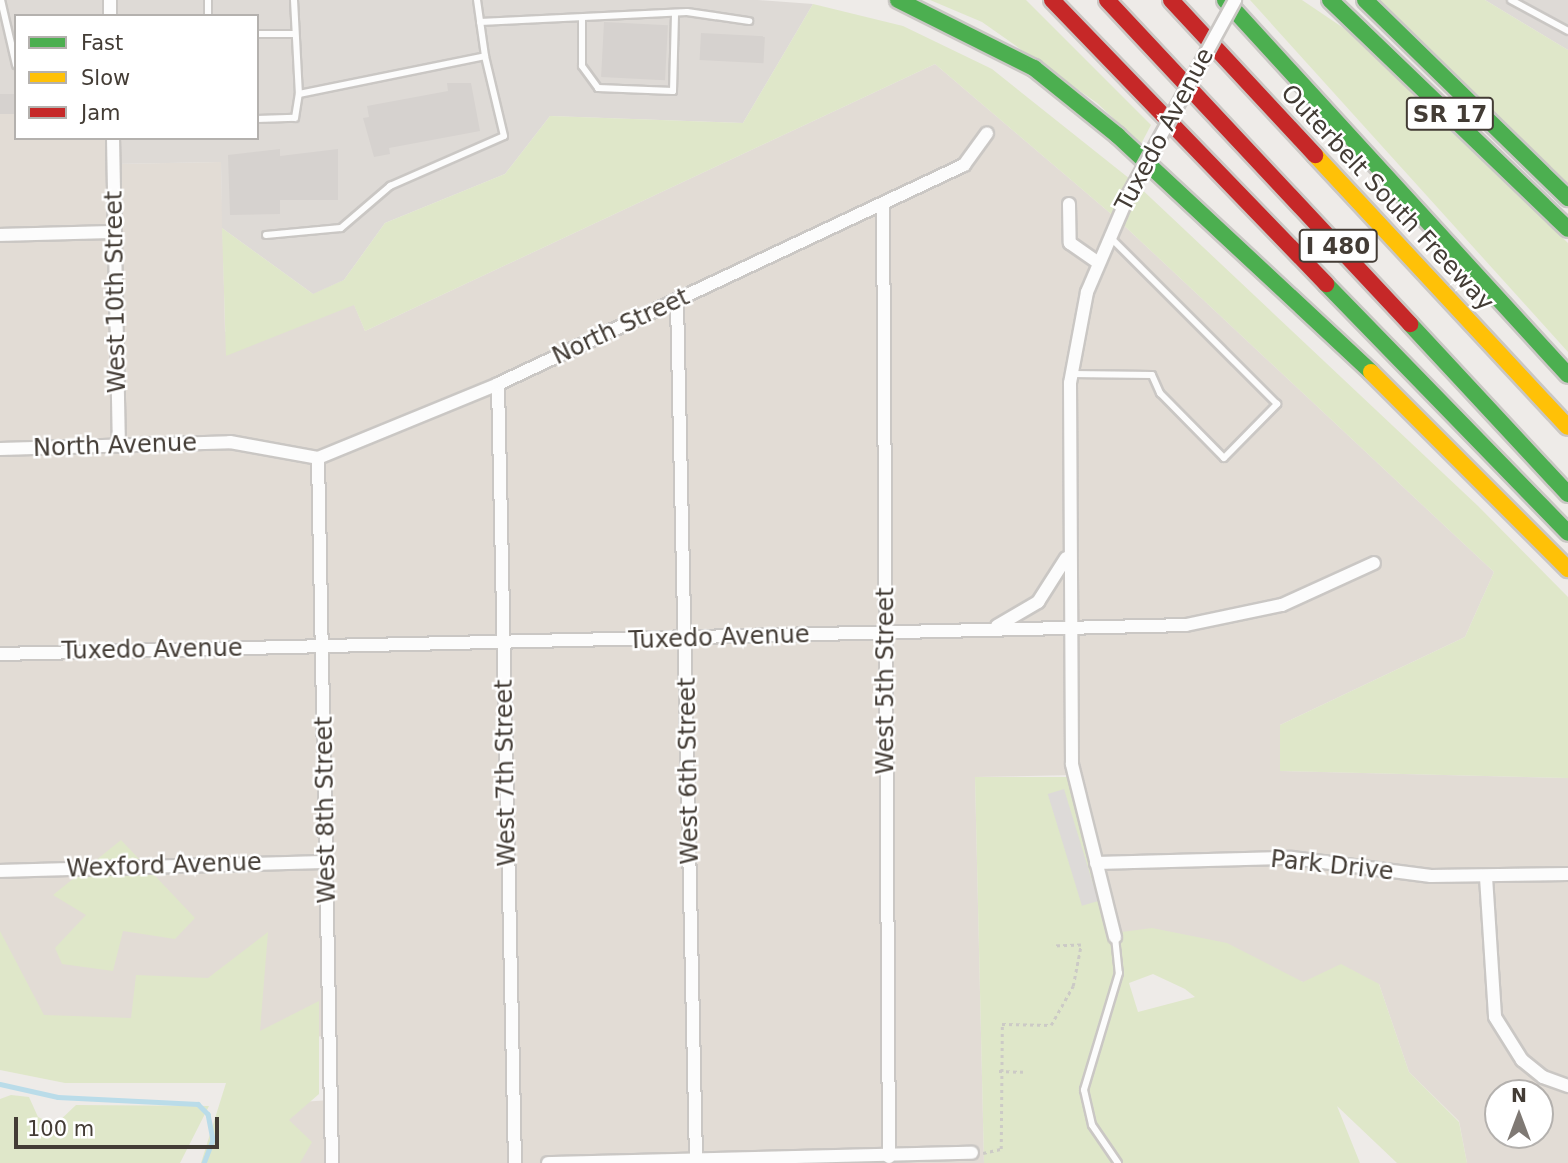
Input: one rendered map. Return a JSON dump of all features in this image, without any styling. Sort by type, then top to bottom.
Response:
[{"type":"main road","points":[[898,0],[1034,68],[1117,135],[1379,379],[1568,569]]},
{"type":"main road","points":[[1052,0],[1568,533]]},
{"type":"main road","name":"I 480","points":[[1107,0],[1568,494]]},
{"type":"main road","name":"Outerbelt South Freeway","points":[[1171,0],[1568,427]]},
{"type":"main road","points":[[1225,0],[1568,374]]},
{"type":"main road","name":"SR 17","points":[[1330,0],[1568,229]]},
{"type":"main road","name":"SR 17","points":[[1365,0],[1568,198]]},
{"type":"street","name":"Tuxedo Avenue","points":[[0,654],[687,640],[1069,627],[1072,374],[1097,262],[1129,194],[1235,0]]},
{"type":"street","name":"North Street","points":[[318,458],[498,384],[964,165],[987,133]]},
{"type":"street","name":"West 10th Street","points":[[113,140],[119,446]]},
{"type":"street","name":"West 5th Street","points":[[883,204],[889,1157]]},
{"type":"street","points":[[1069,204],[1070,243],[1097,262]]},
{"type":"street","points":[[0,235],[115,232]]},
{"type":"street","name":"West 6th Street","points":[[677,302],[687,640],[696,1157]]},
{"type":"street","name":"West 7th Street","points":[[498,384],[515,1163]]},
{"type":"street","name":"North Avenue","points":[[0,449],[230,442],[318,458]]},
{"type":"street","name":"West 8th Street","points":[[318,458],[332,1163]]},
{"type":"street","points":[[979,630],[1021,616],[1038,602],[1065,564],[1069,541]]},
{"type":"street","points":[[1115,937],[1072,764],[1069,627],[1221,621],[1282,605],[1374,563]]},
{"type":"street","name":"Park Drive","points":[[1096,863],[1292,858],[1404,874],[1486,877],[1568,874]]},
{"type":"street","name":"Wexford Avenue","points":[[0,871],[327,862]]},
{"type":"street","points":[[1486,877],[1495,1017],[1522,1060],[1543,1077],[1568,1086]]},
{"type":"street","points":[[548,1163],[696,1157],[975,1158]]},
{"type":"lane","points":[[1,0],[14,56]]},
{"type":"lane","points":[[259,119],[295,118],[299,94],[294,0]]},
{"type":"lane","points":[[266,235],[341,228],[390,186],[504,136],[485,56],[477,0]]},
{"type":"lane","points":[[1511,0],[1568,31]]},
{"type":"lane","points":[[480,22],[675,14],[749,21]]},
{"type":"lane","points":[[582,19],[582,66],[598,88],[673,91],[675,14]]},
{"type":"lane","points":[[259,34],[294,34]]},
{"type":"lane","points":[[299,94],[485,56]]},
{"type":"lane","points":[[1072,374],[1152,375],[1160,393],[1224,458],[1277,404],[1109,237]]},
{"type":"lane","points":[[1115,937],[1119,973],[1084,1090],[1092,1125],[1118,1163]]},
{"type":"path","points":[[975,1158],[978,1154],[1001,1149],[999,1071],[1002,1024],[1051,1025],[1073,986],[1081,945],[1053,946]]},
{"type":"path","points":[[999,1071],[1023,1072]]},
{"type":"shaded area","points":[[0,0],[758,0],[813,4],[743,123],[550,116],[505,174],[385,223],[344,280],[313,294],[222,228],[221,162],[113,164],[113,140],[259,140],[259,14],[14,14],[14,113],[0,114]]},
{"type":"shaded area","points":[[1485,0],[1568,0],[1568,50]]},
{"type":"shaded area","points":[[935,64],[1117,219],[1494,572],[1465,637],[1280,725],[1281,771],[1568,778],[1568,1163],[1467,1163],[1459,1121],[1409,1072],[1379,984],[1303,982],[1115,937],[1074,775],[975,777],[984,1163],[270,1163],[270,1104],[331,1100],[329,1037],[30,1019],[0,972],[0,114],[14,113],[14,140],[113,140],[114,164],[221,162],[225,332],[344,280],[365,331]]},
{"type":"shaded area","points":[[1064,789],[1098,901],[1082,906],[1048,794]]},
{"type":"green space","points":[[930,0],[1026,0],[1151,125],[1141,144],[1097,103],[982,22]]},
{"type":"green space","points":[[1250,0],[1302,0],[1345,29],[1568,243],[1568,352]]},
{"type":"green space","points":[[1365,0],[1485,0],[1568,50],[1568,198]]},
{"type":"green space","points":[[813,4],[903,26],[992,69],[1135,183],[1478,506],[1568,597],[1568,778],[1280,771],[1280,725],[1465,637],[1494,572],[1117,219],[935,64],[365,331],[354,305],[226,356],[222,228],[313,294],[344,280],[385,223],[505,174],[550,116],[743,123]]},
{"type":"green space","points":[[975,777],[1067,777],[1114,933],[1152,928],[1227,943],[1303,982],[1341,964],[1379,984],[1409,1072],[1459,1122],[1467,1163],[1397,1163],[1337,1106],[1360,1163],[984,1163]],"holes":[[[1153,974],[1185,989],[1195,997],[1138,1012],[1129,983]]]},
{"type":"green space","points":[[121,840],[195,918],[175,939],[123,931],[113,971],[62,964],[55,948],[86,915],[53,895]]},
{"type":"green space","points":[[0,931],[44,1015],[131,1018],[136,975],[208,978],[268,932],[260,1031],[319,1001],[319,1094],[289,1120],[312,1142],[300,1163],[201,1163],[226,1083],[65,1083],[0,1070]]},
{"type":"green space","points":[[11,1095],[29,1097],[38,1117],[55,1125],[76,1105],[209,1106],[180,1163],[0,1163],[0,1099]]},
{"type":"building","points":[[604,22],[668,25],[665,80],[601,77]]},
{"type":"building","points":[[701,33],[765,36],[763,63],[700,60]]},
{"type":"building","points":[[447,83],[471,83],[480,131],[389,148],[390,154],[374,157],[363,118],[369,117],[367,106],[448,91]]},
{"type":"building","points":[[0,94],[14,94],[14,114],[0,114]]},
{"type":"building","points":[[280,149],[280,156],[338,149],[338,200],[280,200],[280,214],[230,215],[228,155]]},
{"type":"waterway","points":[[0,1084],[58,1097],[198,1104],[208,1114],[213,1140],[204,1163]]},
{"type":"traffic: fast","points":[[898,0],[1034,68],[1117,135],[1371,372]]},
{"type":"traffic: fast","points":[[1225,0],[1568,375]]},
{"type":"traffic: fast","points":[[1330,0],[1568,229]]},
{"type":"traffic: fast","points":[[1365,0],[1568,198]]},
{"type":"traffic: fast","points":[[1326,284],[1568,533]]},
{"type":"traffic: fast","points":[[1410,324],[1568,494]]},
{"type":"traffic: slow","points":[[1315,155],[1568,427]]},
{"type":"traffic: slow","points":[[1371,372],[1568,569]]},
{"type":"traffic: jam","points":[[1052,0],[1326,284]]},
{"type":"traffic: jam","points":[[1107,0],[1410,324]]},
{"type":"traffic: jam","points":[[1171,0],[1315,155]]}]
